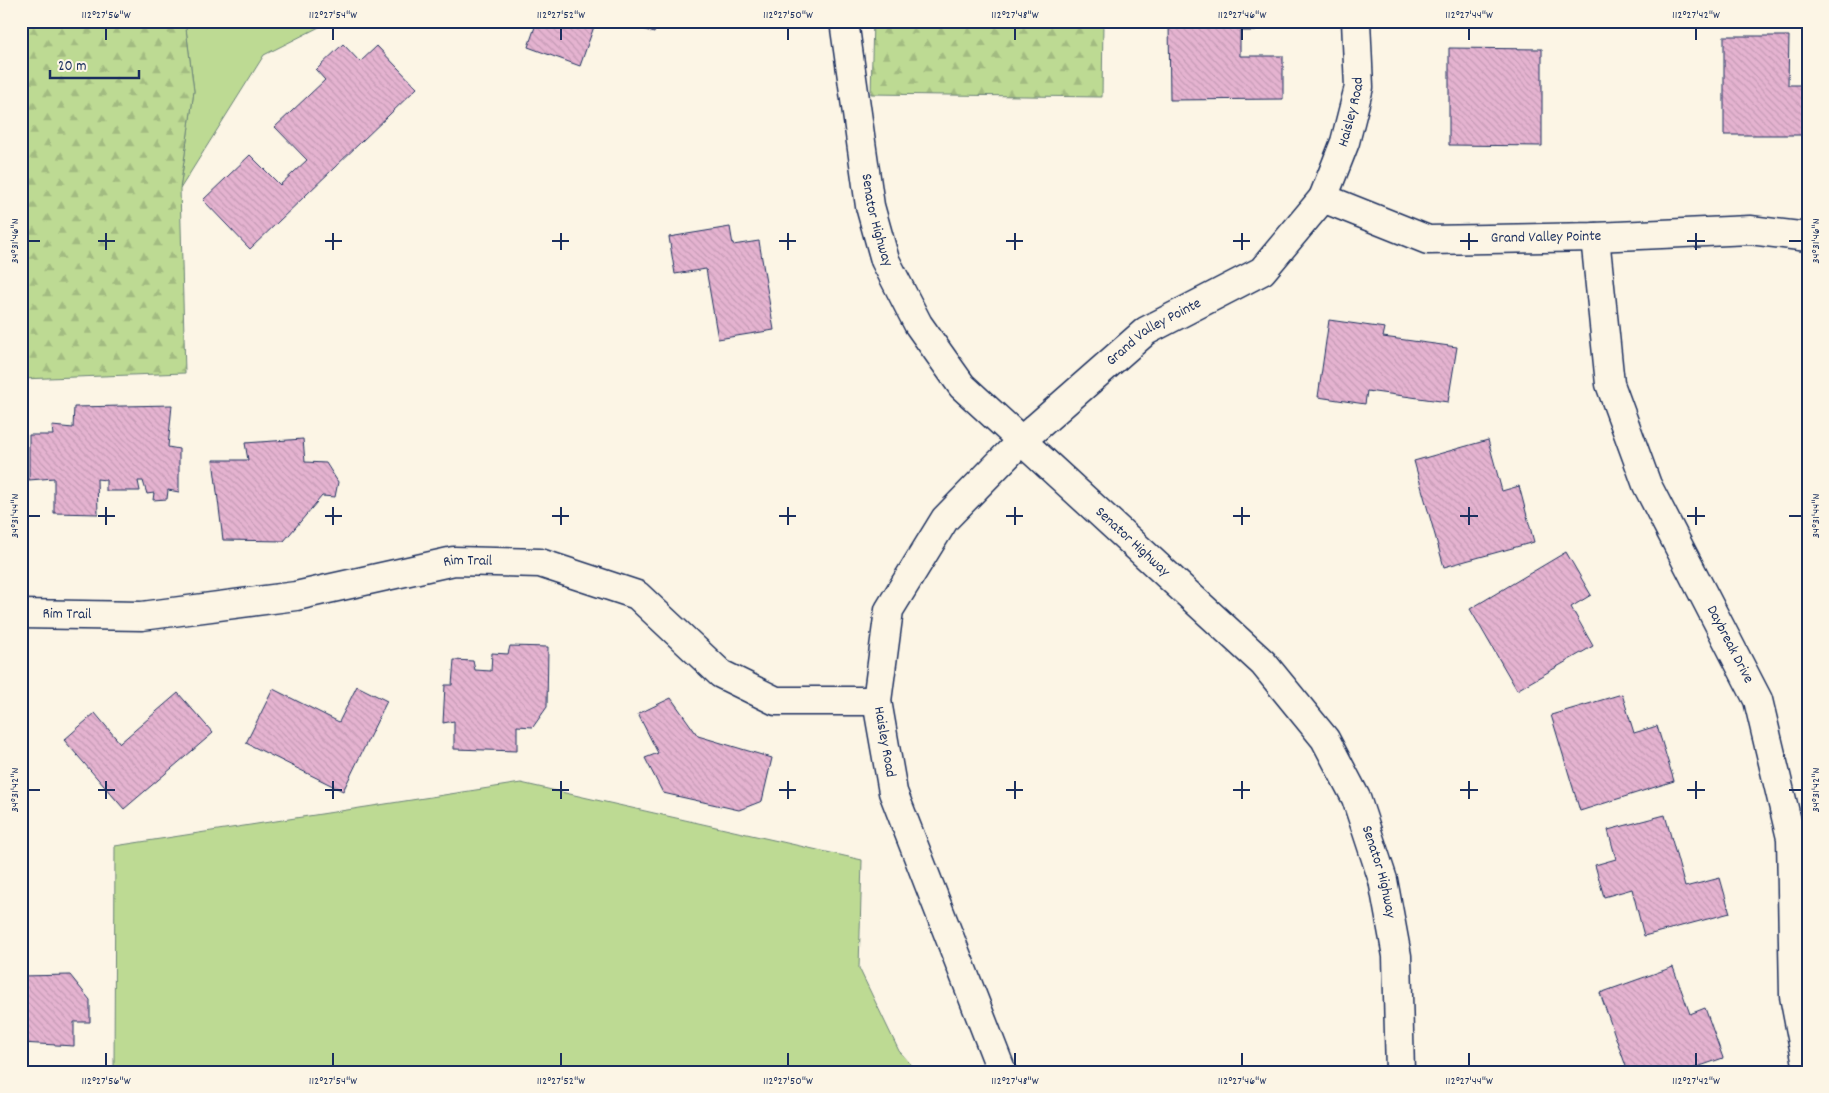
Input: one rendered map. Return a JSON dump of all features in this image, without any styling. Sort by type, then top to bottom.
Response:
[{"type":"street","name":"Senator Highway","points":[[844,21],[870,206],[885,260],[918,324],[962,386],[1263,663],[1325,739],[1356,798],[1383,880],[1397,956],[1400,1072]]},
{"type":"street","name":"Haisley Road","points":[[1323,198],[1345,142],[1358,87],[1356,21]]},
{"type":"street","name":"Grand Valley Pointe","points":[[1022,440],[1146,331],[1262,271],[1323,198],[1428,240],[1595,237],[1750,230],[1808,237]]},
{"type":"street","name":"Daybreak Drive","points":[[1595,237],[1610,384],[1648,485],[1758,700],[1791,838],[1794,996],[1808,1069]]},
{"type":"street","name":"Haisley Road","points":[[1002,1072],[893,792],[877,701],[889,610],[945,519],[1022,440]]},
{"type":"street","name":"Rim Trail","points":[[21,614],[142,616],[296,596],[454,561],[540,563],[637,595],[721,674],[776,701],[877,701]]},
{"type":"green space","points":[[21,21],[185,21],[194,91],[180,189],[185,373],[21,379]]},
{"type":"green space","points":[[185,21],[331,21],[264,55],[180,189],[194,91]]},
{"type":"green space","points":[[873,21],[1103,21],[1102,97],[871,94]]},
{"type":"green space","points":[[521,783],[862,860],[859,968],[899,1051],[918,1072],[114,1072],[115,846]]},
{"type":"building","points":[[537,21],[596,21],[580,66],[528,47]]},
{"type":"building","points":[[622,21],[658,21],[654,33]]},
{"type":"building","points":[[1169,21],[1256,21],[1256,31],[1240,31],[1240,56],[1283,56],[1283,99],[1170,100]]},
{"type":"building","points":[[1724,36],[1789,36],[1788,85],[1806,85],[1806,135],[1724,135]]},
{"type":"building","points":[[343,44],[360,62],[377,46],[417,88],[250,249],[203,200],[250,155],[280,185],[307,160],[275,127],[325,80],[316,70]]},
{"type":"building","points":[[1449,48],[1542,49],[1542,146],[1449,145]]},
{"type":"building","points":[[730,227],[733,245],[759,241],[774,330],[718,339],[706,269],[675,274],[669,237]]},
{"type":"building","points":[[1329,320],[1385,328],[1383,337],[1457,347],[1448,402],[1367,391],[1365,404],[1318,397]]},
{"type":"building","points":[[172,405],[168,447],[179,449],[179,492],[168,490],[167,499],[153,500],[154,493],[147,494],[143,481],[138,481],[140,491],[106,491],[106,480],[97,479],[98,514],[54,513],[54,478],[29,480],[29,435],[53,435],[52,426],[73,428],[74,407]]},
{"type":"building","points":[[303,439],[305,462],[326,463],[338,482],[335,497],[322,496],[284,541],[223,540],[213,460],[248,460],[245,443]]},
{"type":"building","points":[[1488,440],[1502,491],[1519,486],[1534,542],[1444,567],[1414,461]]},
{"type":"building","points":[[1566,552],[1591,595],[1571,607],[1593,646],[1517,690],[1470,609]]},
{"type":"building","points":[[510,646],[548,647],[547,707],[533,727],[517,726],[517,751],[454,749],[454,721],[443,723],[445,685],[452,685],[454,660],[473,661],[475,670],[491,671],[492,653],[508,654]]},
{"type":"building","points":[[357,686],[387,701],[343,791],[246,743],[273,689],[339,722]]},
{"type":"building","points":[[178,693],[213,733],[124,809],[64,740],[95,713],[120,743]]},
{"type":"building","points":[[1622,694],[1634,733],[1657,726],[1674,781],[1580,811],[1551,715]]},
{"type":"building","points":[[671,698],[698,736],[772,758],[762,801],[739,810],[663,793],[645,758],[658,753],[638,714]]},
{"type":"building","points":[[1665,815],[1685,887],[1720,878],[1730,913],[1644,936],[1632,889],[1604,897],[1595,865],[1616,859],[1608,830]]},
{"type":"building","points":[[1673,967],[1690,1014],[1705,1008],[1723,1058],[1683,1072],[1628,1072],[1600,993]]},
{"type":"building","points":[[70,975],[90,1000],[90,1022],[74,1022],[74,1046],[21,1043],[21,976]]}]
